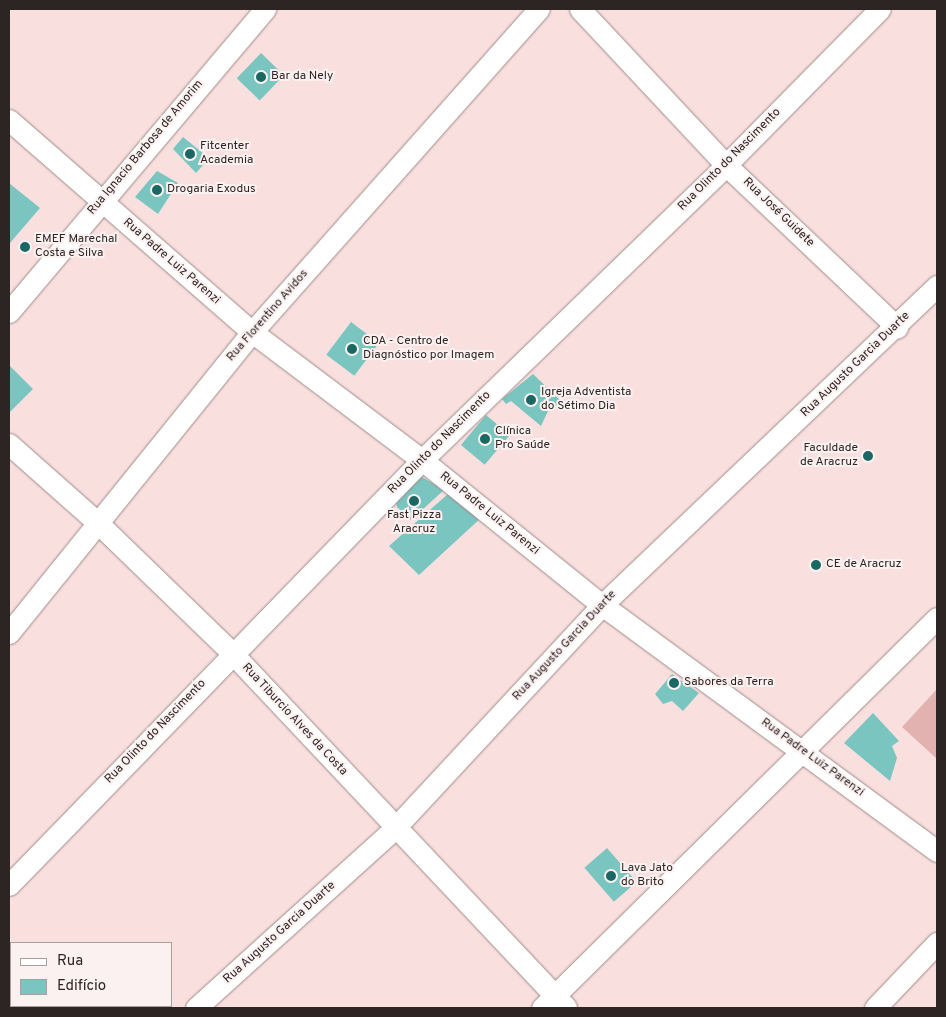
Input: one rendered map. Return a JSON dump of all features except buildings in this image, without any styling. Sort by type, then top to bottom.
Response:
[{"type":"street","name":"Rua Ignacio Barbosa de Amorim","points":[[9,312],[265,9]]},
{"type":"street","name":"Rua Florentino Avidos","points":[[9,633],[100,524],[252,332],[539,9]]},
{"type":"street","name":"Rua José Guidete","points":[[580,9],[726,165],[897,327]]},
{"type":"street","name":"Rua Olinto do Nascimento","points":[[9,885],[232,653],[422,460],[726,165],[880,9]]},
{"type":"street","name":"Rua Padre Luiz Parenzi","points":[[9,120],[252,332],[422,460],[602,605],[937,851]]},
{"type":"street","name":"Rua Augusto Garcia Duarte","points":[[196,1008],[394,829],[602,605],[897,327],[937,286]]},
{"type":"street","name":"Rua Tiburcio Alves da Costa","points":[[9,444],[100,524],[232,653],[554,1004]]},
{"type":"street","points":[[554,1004],[937,618]]},
{"type":"street","points":[[876,1008],[937,943]]},
{"type":"shaded area","points":[[937,689],[937,759],[902,727]]},
{"type":"place","name":"Bar da Nely","points":[[261,77]]},
{"type":"place","name":"Fitcenter Academia","points":[[190,154]]},
{"type":"place","name":"Drogaria Exodus","points":[[157,190]]},
{"type":"place","name":"EMEF Marechal Costa e Silva","points":[[25,247]]},
{"type":"place","name":"CDA - Centro de Diagnóstico por Imagem","points":[[352,349]]},
{"type":"place","name":"Igreja Adventista do Sétimo Dia","points":[[531,400]]},
{"type":"place","name":"Clínica Pro Saúde","points":[[485,439]]},
{"type":"place","name":"Faculdade de Aracruz","points":[[868,456]]},
{"type":"place","name":"Fast Pizza Aracruz","points":[[414,501]]},
{"type":"place","name":"CE de Aracruz","points":[[816,565]]},
{"type":"place","name":"Sabores da Terra","points":[[674,683]]},
{"type":"place","name":"Lava Jato do Brito","points":[[611,876]]}]
